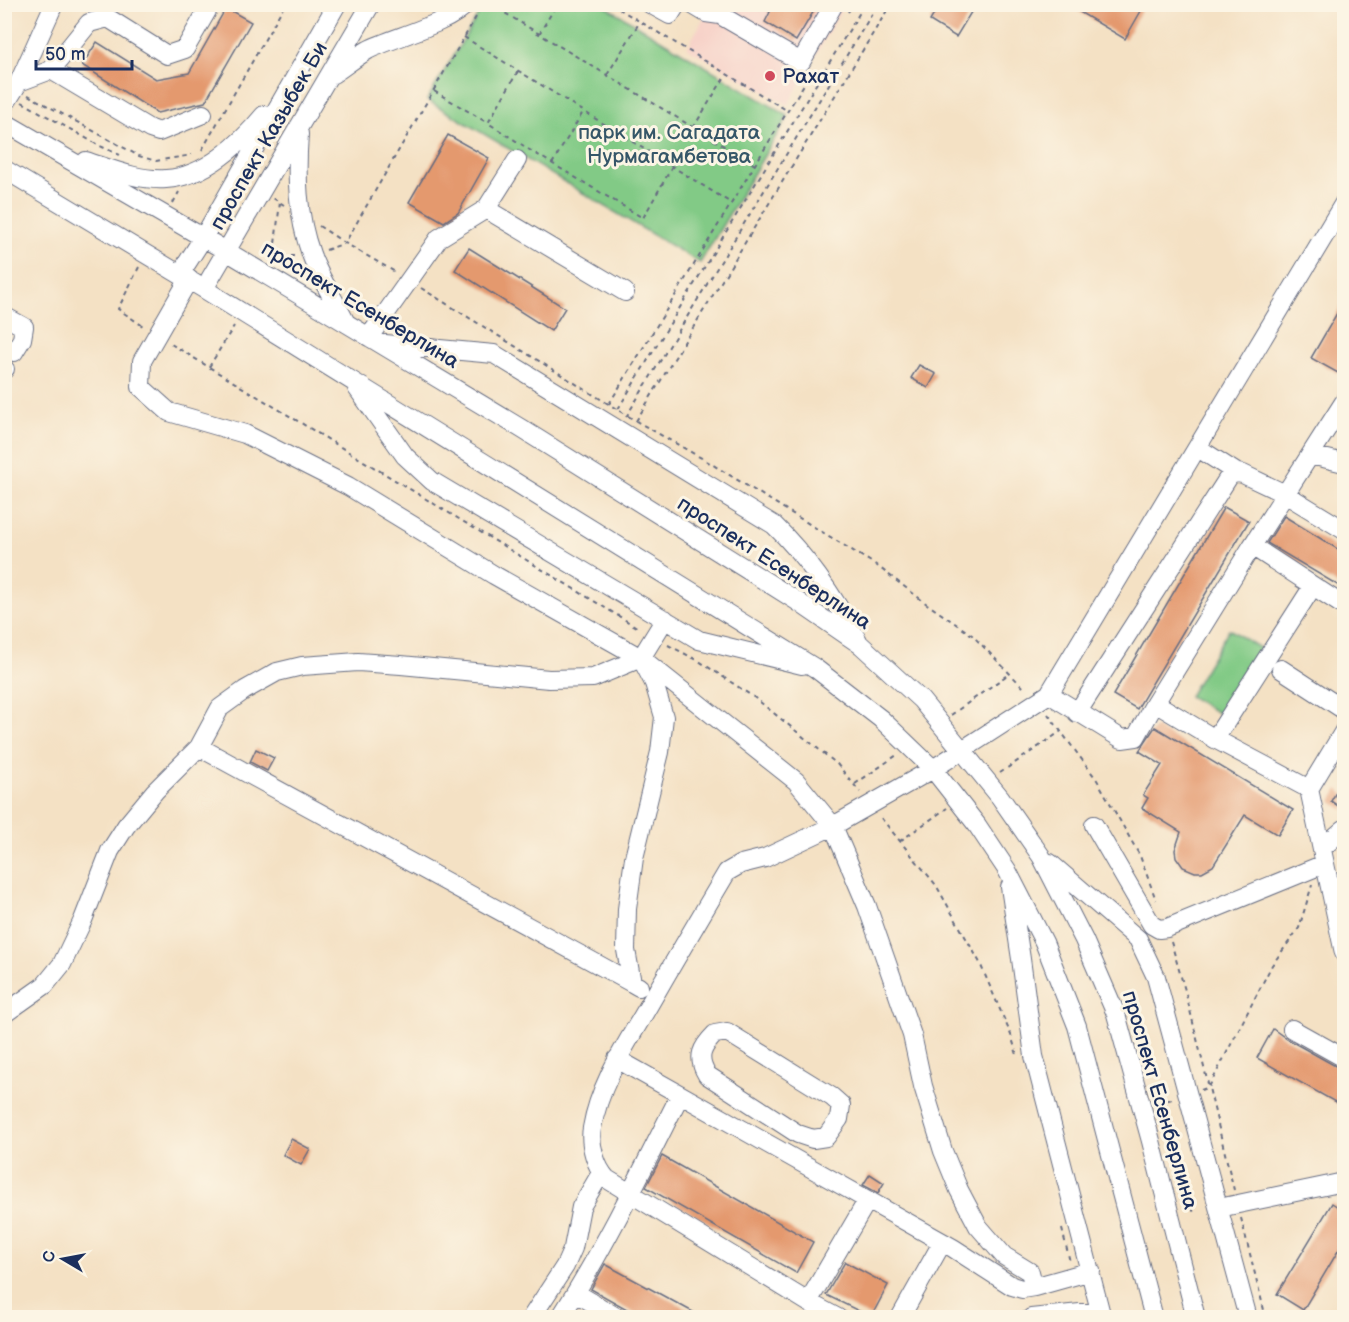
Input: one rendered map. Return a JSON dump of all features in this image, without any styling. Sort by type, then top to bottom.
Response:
[{"type":"street","points":[[12,93],[54,4]]},
{"type":"street","points":[[12,93],[51,70],[89,23],[108,18],[168,55],[185,50],[211,4]]},
{"type":"street","name":"проспект Казыбек Би","points":[[337,4],[203,238],[142,361],[141,387],[169,412],[245,434],[348,486],[494,575],[641,658]]},
{"type":"street","name":"проспект Казыбек Би","points":[[204,289],[228,252],[371,4]]},
{"type":"street","points":[[650,4],[670,15],[676,4]]},
{"type":"street","points":[[691,4],[706,13],[723,10],[801,62],[840,9]]},
{"type":"street","points":[[328,78],[368,50],[462,10],[472,9]]},
{"type":"street","points":[[51,70],[150,129],[159,132],[203,114]]},
{"type":"street","points":[[55,152],[144,178],[166,179],[188,175],[214,161],[251,130],[294,80]]},
{"type":"street","name":"проспект Есенберлина","points":[[4,122],[266,274],[522,429],[797,601],[861,645],[921,700],[988,781],[1041,856],[1084,940],[1116,1014],[1196,1317]]},
{"type":"street","points":[[300,127],[297,161],[299,213],[311,255],[346,323]]},
{"type":"street","points":[[517,160],[486,209],[439,238],[375,340],[494,354],[774,525],[797,547],[838,604],[861,645]]},
{"type":"street","points":[[4,169],[184,276],[352,382],[643,559],[815,668],[881,719],[933,769],[977,825],[1007,870],[1044,942],[1077,1026],[1154,1317]]},
{"type":"street","points":[[838,1317],[808,1302],[630,1195],[601,1173],[595,1157],[591,1131],[599,1098],[617,1059],[726,872],[741,864],[765,858],[833,826],[933,769],[1049,694],[1344,203]]},
{"type":"street","points":[[486,209],[625,292]]},
{"type":"street","points":[[4,316],[24,327],[22,339],[14,352],[4,350]]},
{"type":"street","points":[[352,382],[405,456],[432,482],[699,640],[815,668]]},
{"type":"street","points":[[1049,694],[1122,739],[1129,740],[1136,737],[1252,546],[1344,402]]},
{"type":"street","points":[[1198,448],[1237,473],[1285,494],[1344,530]]},
{"type":"street","points":[[1311,455],[1344,463]]},
{"type":"street","points":[[1077,713],[1230,475],[1237,473]]},
{"type":"street","points":[[1252,546],[1344,606]]},
{"type":"street","points":[[1215,739],[1313,586]]},
{"type":"street","points":[[4,1014],[45,985],[62,964],[83,920],[110,851],[126,826],[155,791],[199,747],[220,708],[245,690],[277,672],[302,666],[358,662],[401,664],[549,679],[593,678],[641,658],[664,619]]},
{"type":"street","points":[[641,658],[796,781],[833,826],[867,906],[912,1035],[923,1086],[958,1190],[978,1226],[1004,1256],[1030,1272],[1034,1287]]},
{"type":"street","points":[[632,983],[626,950],[627,909],[634,858],[660,752],[664,717],[654,684],[641,658]]},
{"type":"street","points":[[1281,669],[1344,710]]},
{"type":"street","points":[[1155,703],[1215,739],[1309,789]]},
{"type":"street","points":[[1344,731],[1309,789],[1320,860],[1344,953]]},
{"type":"street","points":[[199,747],[654,996]]},
{"type":"street","points":[[1094,825],[1152,925],[1159,929]]},
{"type":"street","points":[[1138,939],[1320,860],[1344,829]]},
{"type":"street","points":[[1041,856],[1138,939],[1156,977],[1248,1317]]},
{"type":"street","points":[[1007,870],[1022,959],[1034,1056],[1082,1273],[1101,1314],[1031,1317]]},
{"type":"street","points":[[1292,1029],[1343,1052]]},
{"type":"street","points":[[728,1032],[841,1105],[839,1119],[826,1137],[813,1139],[798,1134],[707,1075],[701,1065],[703,1046],[715,1034],[728,1032]]},
{"type":"street","points":[[617,1059],[942,1243],[1012,1286],[1022,1289],[1034,1287],[1082,1273]]},
{"type":"street","points":[[560,1317],[576,1293],[630,1195],[680,1095]]},
{"type":"street","points":[[788,1155],[798,1134]]},
{"type":"street","points":[[531,1317],[565,1266],[573,1248],[581,1207],[601,1173]]},
{"type":"street","points":[[1219,1208],[1344,1182]]},
{"type":"street","points":[[808,1302],[867,1201]]},
{"type":"street","points":[[900,1317],[942,1243]]},
{"type":"street","points":[[576,1293],[618,1317]]},
{"type":"path","points":[[12,93],[139,156],[156,161],[200,154],[285,4]]},
{"type":"path","points":[[490,4],[755,165]]},
{"type":"path","points":[[538,34],[557,4]]},
{"type":"path","points":[[611,4],[788,111]]},
{"type":"path","points":[[840,9],[853,4]]},
{"type":"path","points":[[618,410],[865,4]]},
{"type":"path","points":[[620,431],[627,415],[878,4]]},
{"type":"path","points":[[636,421],[891,4]]},
{"type":"path","points":[[263,191],[345,243],[464,38],[472,9]]},
{"type":"path","points":[[607,75],[639,22]]},
{"type":"path","points":[[464,38],[731,203]]},
{"type":"path","points":[[488,123],[518,71]]},
{"type":"path","points":[[608,404],[812,72]]},
{"type":"path","points":[[693,128],[726,75]]},
{"type":"path","points":[[434,91],[643,218],[672,167]]},
{"type":"path","points":[[12,93],[100,146],[129,159]]},
{"type":"path","points":[[552,164],[583,112]]},
{"type":"path","points":[[166,216],[188,175]]},
{"type":"path","points":[[266,274],[273,261],[280,202]]},
{"type":"path","points":[[141,264],[118,309],[156,335],[653,637],[699,661],[755,698],[837,764],[936,885],[979,961],[1011,1035],[1020,1068]]},
{"type":"path","points":[[209,367],[242,313]]},
{"type":"path","points":[[940,723],[1010,673]]},
{"type":"path","points":[[988,781],[1061,731]]},
{"type":"path","points":[[854,785],[909,746]]},
{"type":"path","points":[[900,841],[958,801]]},
{"type":"path","points":[[1209,1087],[1272,965],[1299,928],[1320,860]]},
{"type":"path","points":[[1188,1095],[1165,1101],[1194,1214]]},
{"type":"path","points":[[1061,1225],[1082,1273]]},
{"type":"shaded area","name":"Рахат","points":[[711,5],[844,5],[788,105],[687,48]]},
{"type":"green space","name":"парк им. Сагадата Нурмагамбетова","points":[[602,4],[788,116],[700,263],[427,100],[484,5]]},
{"type":"green space","points":[[1229,629],[1263,650],[1223,716],[1189,696]]},
{"type":"building","points":[[758,4],[807,4],[815,9],[796,41],[765,22],[770,12]]},
{"type":"building","points":[[940,4],[976,4],[956,37],[930,21]]},
{"type":"building","points":[[1066,4],[1145,4],[1125,39]]},
{"type":"building","points":[[226,8],[251,22],[205,102],[157,113],[82,65],[97,42],[156,79],[189,73]]},
{"type":"building","points":[[448,135],[489,158],[458,213],[444,222],[409,202]]},
{"type":"building","points":[[469,248],[565,308],[551,331],[455,270]]},
{"type":"building","points":[[1344,301],[1344,362],[1338,373],[1311,358]]},
{"type":"building","points":[[919,365],[936,374],[928,388],[911,378]]},
{"type":"building","points":[[1224,507],[1249,521],[1137,709],[1113,695]]},
{"type":"building","points":[[1284,516],[1344,553],[1344,589],[1267,543]]},
{"type":"building","points":[[1155,727],[1293,810],[1278,835],[1245,815],[1213,866],[1202,872],[1183,867],[1176,857],[1175,850],[1181,832],[1142,808],[1148,798],[1143,795],[1162,765],[1139,751]]},
{"type":"building","points":[[256,749],[274,758],[267,771],[250,762]]},
{"type":"building","points":[[1338,789],[1344,794],[1344,810],[1331,801]]},
{"type":"building","points":[[1273,1029],[1287,1039],[1344,1069],[1344,1107],[1257,1058]]},
{"type":"building","points":[[291,1139],[310,1149],[301,1165],[283,1155]]},
{"type":"building","points":[[662,1156],[813,1242],[796,1273],[646,1187]]},
{"type":"building","points":[[870,1174],[884,1183],[878,1193],[863,1185]]},
{"type":"building","points":[[1332,1203],[1344,1211],[1344,1241],[1303,1310],[1277,1294]]},
{"type":"building","points":[[845,1262],[888,1285],[871,1317],[826,1295]]},
{"type":"building","points":[[605,1264],[702,1317],[641,1317],[591,1289]]},
{"type":"place","name":"Рахат","points":[[770,76]]}]
